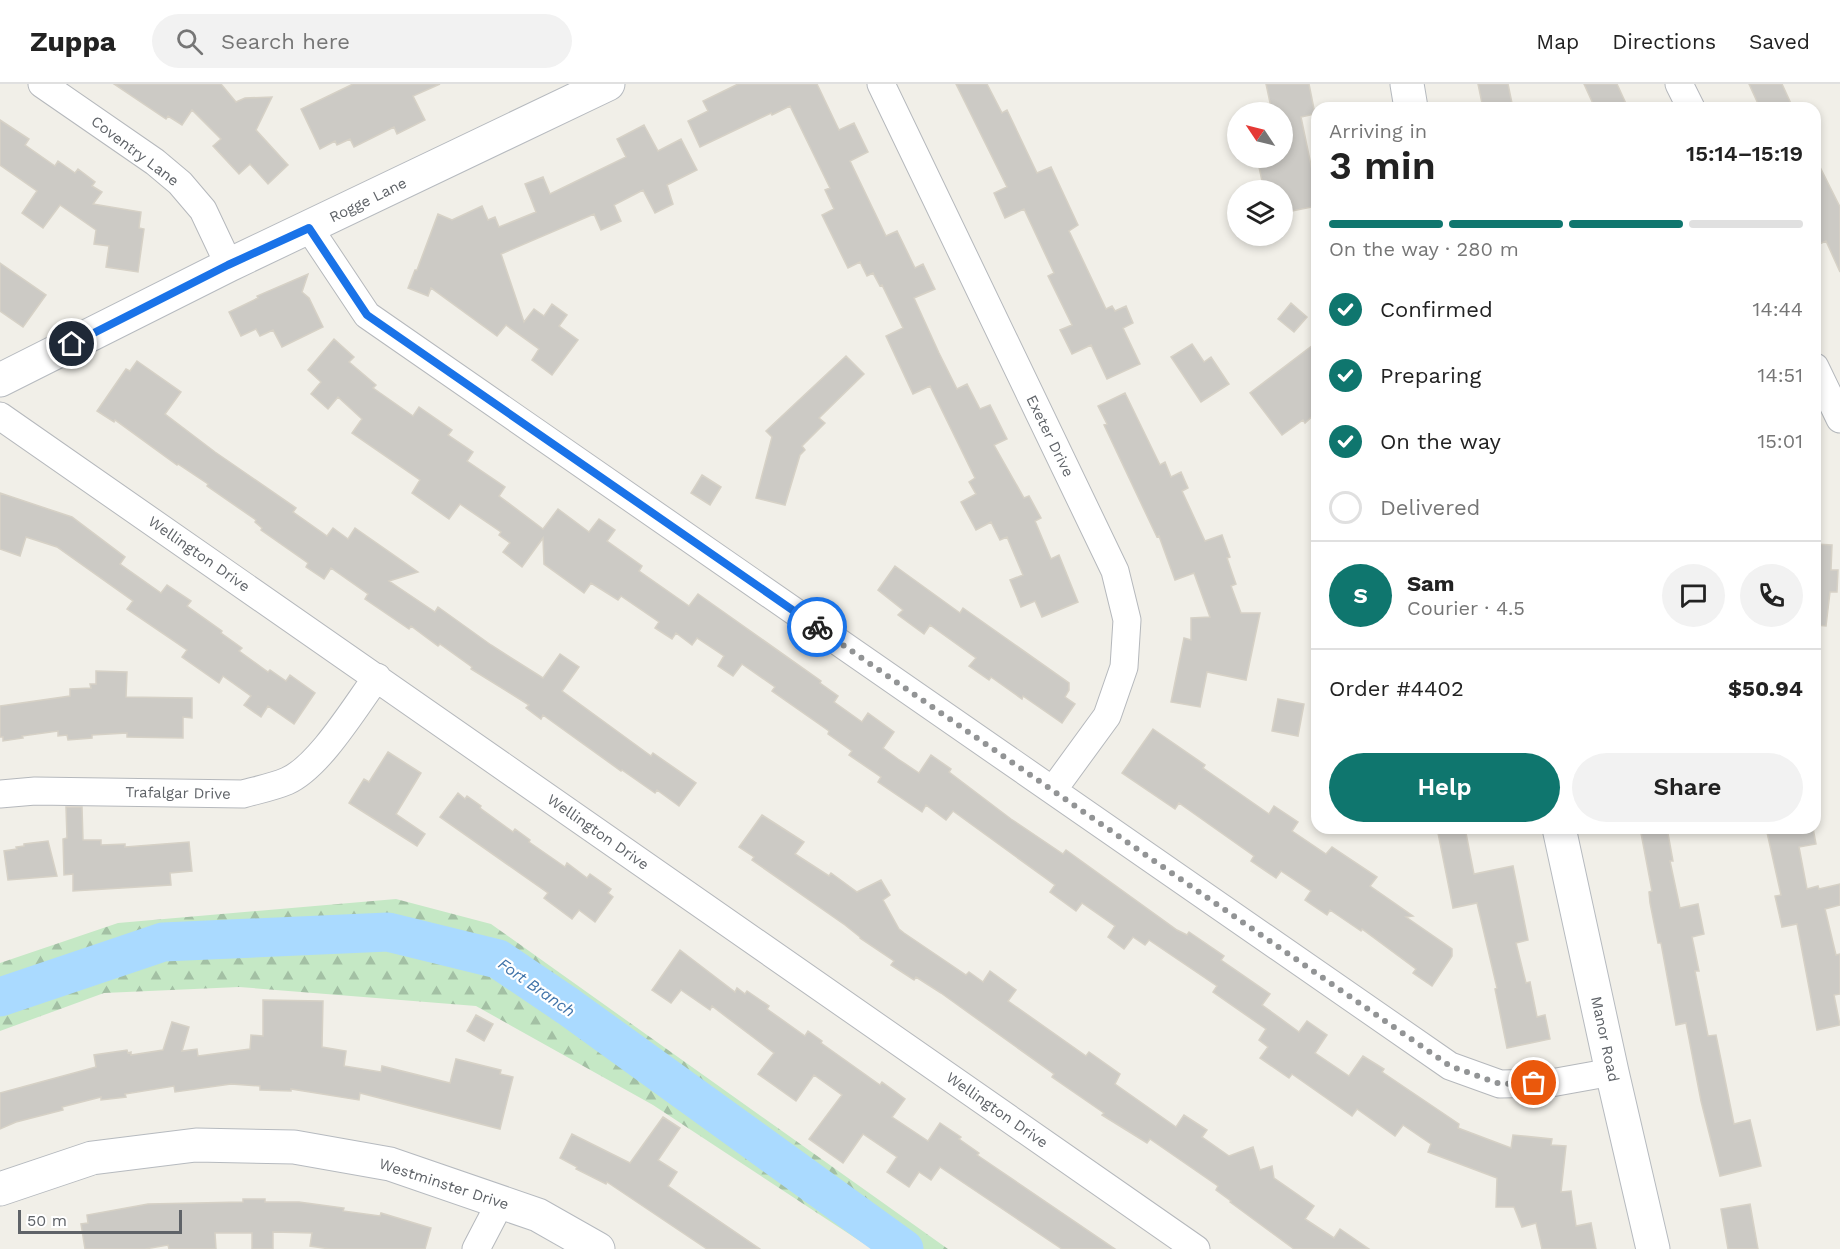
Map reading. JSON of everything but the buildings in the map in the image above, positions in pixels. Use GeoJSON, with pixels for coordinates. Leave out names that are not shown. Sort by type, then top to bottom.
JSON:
{"type":"FeatureCollection","features":[{"type":"Feature","properties":{"kind":"street","name":"Rogge Lane"},"geometry":{"type":"LineString","coordinates":[[0,380],[228,265],[608,84]]}},
{"type":"Feature","properties":{"kind":"street","name":"Exeter Drive"},"geometry":{"type":"LineString","coordinates":[[880,84],[1115,571],[1127,620],[1124,668],[1107,716],[1053,790]]}},
{"type":"Feature","properties":{"kind":"street"},"geometry":{"type":"LineString","coordinates":[[1407,84],[1411,102]]}},
{"type":"Feature","properties":{"kind":"street"},"geometry":{"type":"LineString","coordinates":[[1679,84],[1688,102]]}},
{"type":"Feature","properties":{"kind":"street","name":"Coventry Lane"},"geometry":{"type":"LineString","coordinates":[[47,86],[155,162],[180,183],[203,210],[228,265]]}},
{"type":"Feature","properties":{"kind":"street"},"geometry":{"type":"LineString","coordinates":[[309,228],[367,315],[1450,1066],[1500,1084],[1551,1083],[1612,1072]]}},
{"type":"Feature","properties":{"kind":"street"},"geometry":{"type":"LineString","coordinates":[[1824,384],[1840,419]]}},
{"type":"Feature","properties":{"kind":"street","name":"Wellington Drive"},"geometry":{"type":"LineString","coordinates":[[0,416],[1196,1249]]}},
{"type":"Feature","properties":{"kind":"street","name":"Trafalgar Drive"},"geometry":{"type":"LineString","coordinates":[[0,794],[35,791],[243,794],[270,787],[289,781],[320,755],[376,677]]}},
{"type":"Feature","properties":{"kind":"street","name":"Manor Road"},"geometry":{"type":"LineString","coordinates":[[1561,834],[1612,1072],[1653,1249]]}},
{"type":"Feature","properties":{"kind":"street","name":"Westminster Drive"},"geometry":{"type":"LineString","coordinates":[[0,1190],[92,1158],[196,1145],[294,1147],[390,1164],[538,1215],[598,1249]]}},
{"type":"Feature","properties":{"kind":"street"},"geometry":{"type":"LineString","coordinates":[[476,1249],[500,1203]]}},
{"type":"Feature","properties":{"kind":"green space"},"geometry":{"type":"Polygon","coordinates":[[[396,899],[491,924],[948,1249],[872,1249],[653,1105],[476,1006],[239,987],[104,993],[0,1031],[0,963],[118,923],[396,899]]]}},
{"type":"Feature","properties":{"kind":"waterway","name":"Fort Branch"},"geometry":{"type":"LineString","coordinates":[[0,997],[163,942],[388,932],[498,959],[569,1007],[904,1249]]}},
{"type":"Feature","properties":{"kind":"way so far"},"geometry":{"type":"LineString","coordinates":[[817,627],[1450,1066],[1500,1084],[1534,1083]]}},
{"type":"Feature","properties":{"kind":"route"},"geometry":{"type":"LineString","coordinates":[[72,344],[228,265],[309,228],[367,315],[817,627]]}}]}
